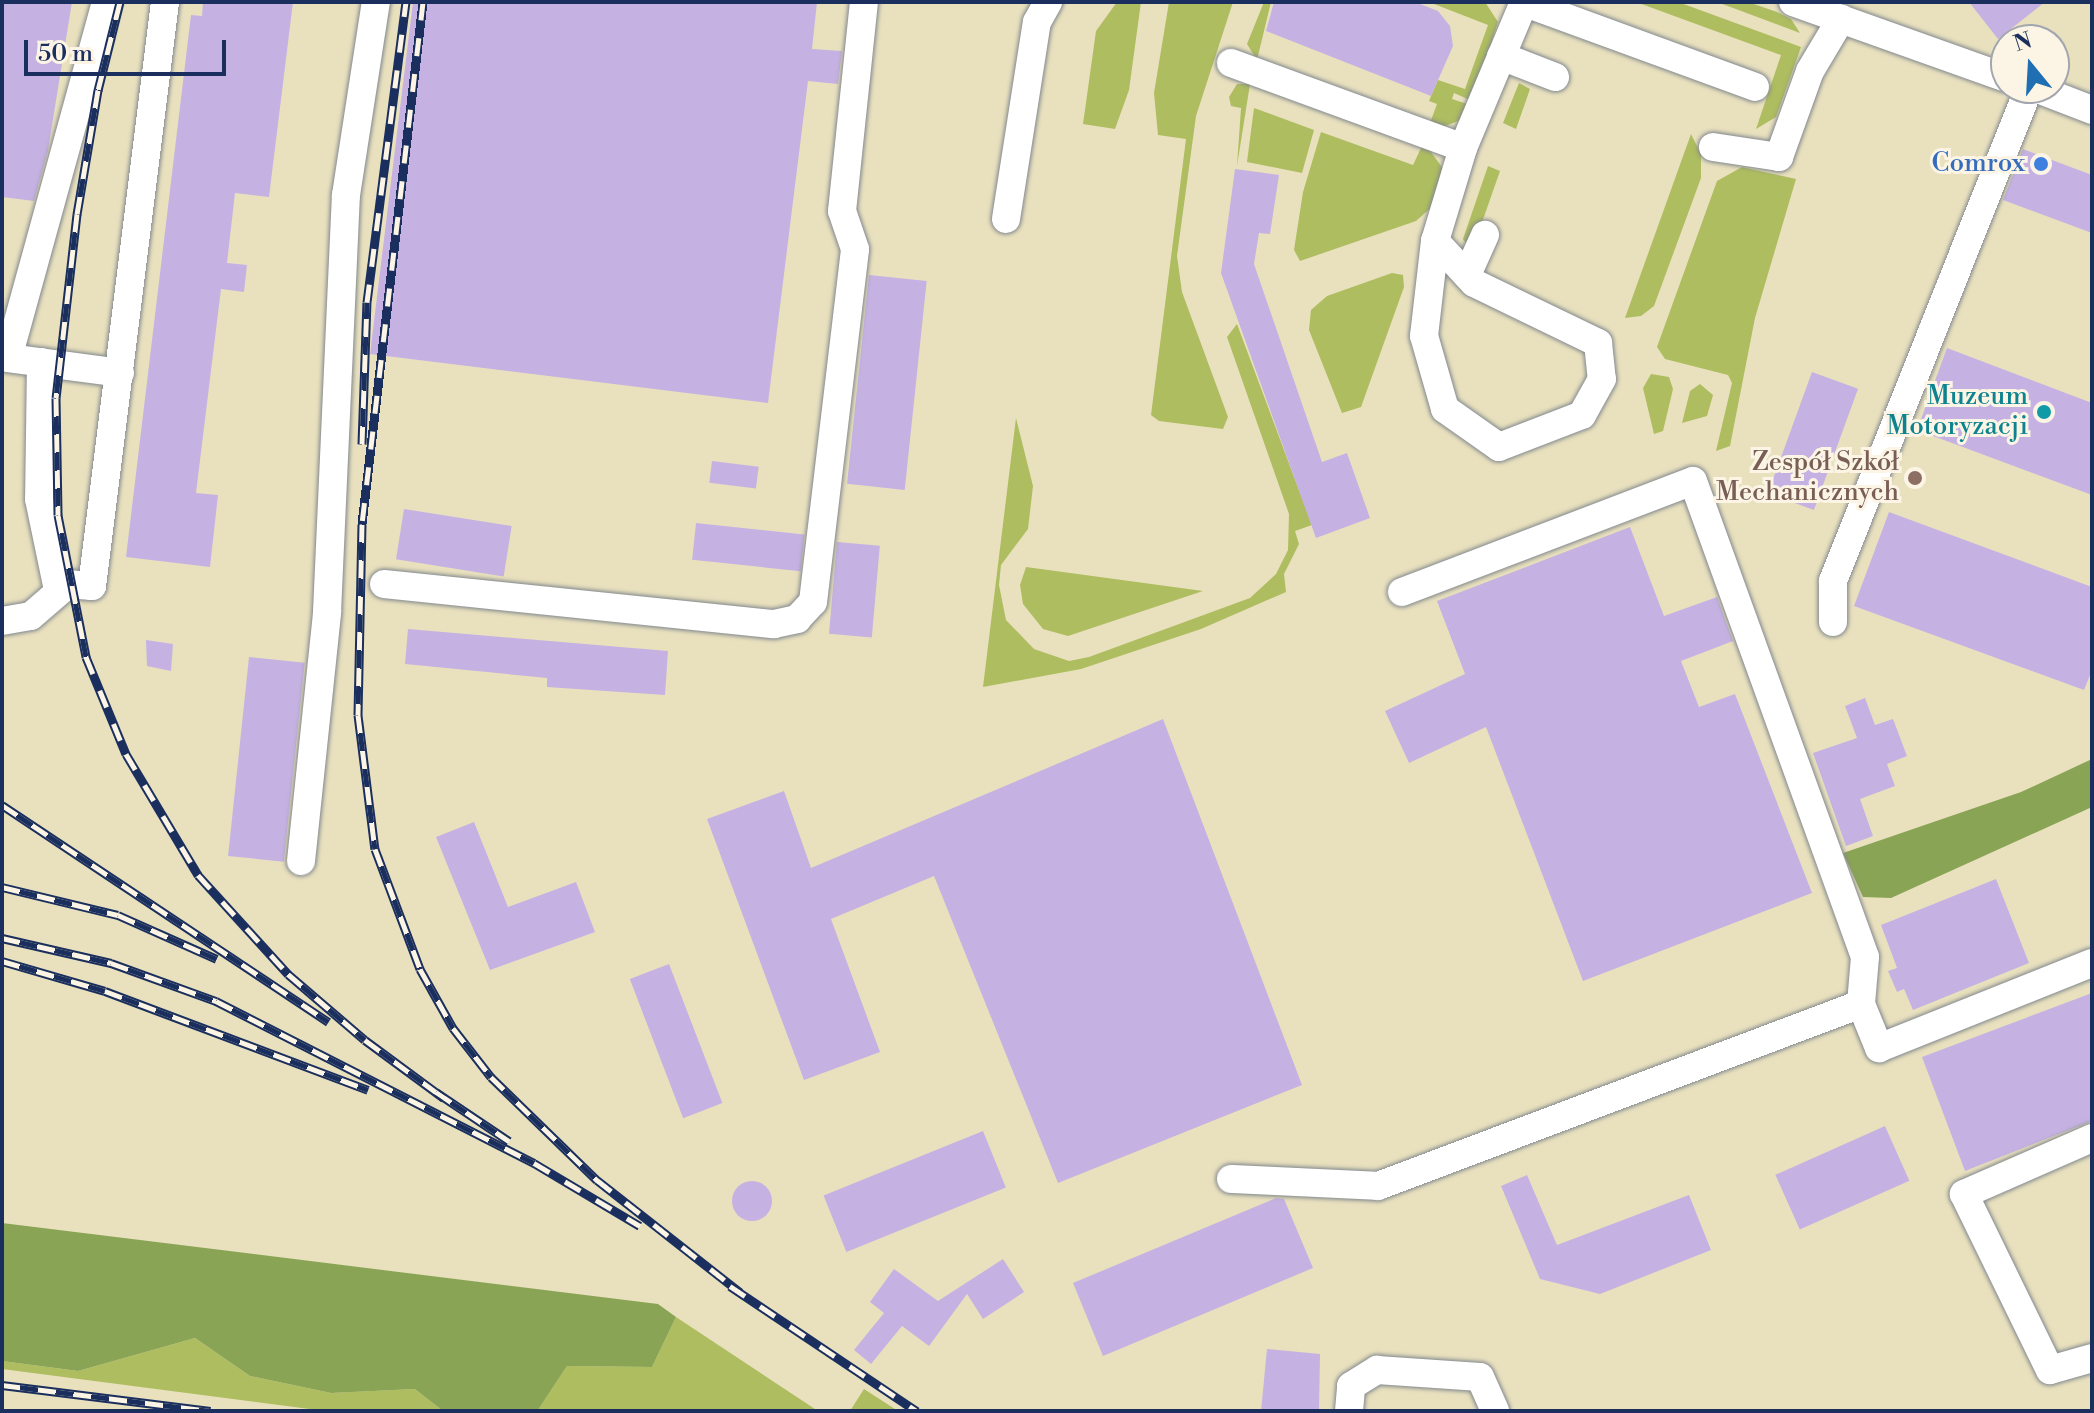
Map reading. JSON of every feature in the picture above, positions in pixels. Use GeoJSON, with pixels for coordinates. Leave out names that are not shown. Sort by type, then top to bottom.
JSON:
{"type":"FeatureCollection","features":[{"type":"Feature","properties":{"kind":"street"},"geometry":{"type":"LineString","coordinates":[[106,2],[8,358],[120,373]]}},
{"type":"Feature","properties":{"kind":"street"},"geometry":{"type":"LineString","coordinates":[[2,621],[31,616],[68,584],[92,586],[165,2]]}},
{"type":"Feature","properties":{"kind":"street"},"geometry":{"type":"LineString","coordinates":[[301,861],[327,612],[346,195],[376,2]]}},
{"type":"Feature","properties":{"kind":"street"},"geometry":{"type":"LineString","coordinates":[[384,584],[774,624],[797,619],[813,602],[855,249],[842,211],[864,2]]}},
{"type":"Feature","properties":{"kind":"street"},"geometry":{"type":"LineString","coordinates":[[1006,219],[1037,22],[1048,2]]}},
{"type":"Feature","properties":{"kind":"street"},"geometry":{"type":"LineString","coordinates":[[1435,241],[1598,343],[1602,379],[1582,415],[1499,447],[1445,409],[1416,349],[1435,241],[1463,148],[1524,2],[1755,87]]}},
{"type":"Feature","properties":{"kind":"street"},"geometry":{"type":"LineString","coordinates":[[1793,2],[1990,72]]}},
{"type":"Feature","properties":{"kind":"street"},"geometry":{"type":"LineString","coordinates":[[1713,147],[1779,157],[1810,71],[1841,19]]}},
{"type":"Feature","properties":{"kind":"street"},"geometry":{"type":"LineString","coordinates":[[1501,56],[1545,81]]}},
{"type":"Feature","properties":{"kind":"street"},"geometry":{"type":"LineString","coordinates":[[1231,63],[1463,148]]}},
{"type":"Feature","properties":{"kind":"street"},"geometry":{"type":"LineString","coordinates":[[2070,98],[2090,104]]}},
{"type":"Feature","properties":{"kind":"street"},"geometry":{"type":"LineString","coordinates":[[1833,622],[1833,581],[2023,104]]}},
{"type":"Feature","properties":{"kind":"street"},"geometry":{"type":"LineString","coordinates":[[41,362],[39,499],[58,590]]}},
{"type":"Feature","properties":{"kind":"street"},"geometry":{"type":"LineString","coordinates":[[1402,592],[1693,481],[1865,957],[1861,1004],[1879,1048],[2092,963]]}},
{"type":"Feature","properties":{"kind":"street"},"geometry":{"type":"LineString","coordinates":[[1231,1179],[1378,1186],[1861,1004]]}},
{"type":"Feature","properties":{"kind":"street"},"geometry":{"type":"LineString","coordinates":[[2092,1138],[1964,1194],[2050,1370],[2092,1358]]}},
{"type":"Feature","properties":{"kind":"street"},"geometry":{"type":"LineString","coordinates":[[1349,1411],[1351,1386],[1377,1370],[1480,1377],[1495,1411]]}},
{"type":"Feature","properties":{"kind":"green space"},"geometry":{"type":"Polygon","coordinates":[[[1117,2],[1141,2],[1129,90],[1115,129],[1083,124],[1096,31],[1117,2]]]}},
{"type":"Feature","properties":{"kind":"green space"},"geometry":{"type":"Polygon","coordinates":[[[1169,2],[1233,2],[1196,116],[1177,256],[1182,292],[1228,417],[1223,429],[1159,421],[1151,415],[1186,139],[1158,135],[1154,93],[1169,2]]]}},
{"type":"Feature","properties":{"kind":"green space"},"geometry":{"type":"Polygon","coordinates":[[[1264,2],[1271,2],[1257,60],[1247,44],[1264,2]]]}},
{"type":"Feature","properties":{"kind":"green space"},"geometry":{"type":"Polygon","coordinates":[[[1429,2],[1485,2],[1498,22],[1472,101],[1454,93],[1452,99],[1470,105],[1461,120],[1445,126],[1430,123],[1437,104],[1429,101],[1431,96],[1438,80],[1465,89],[1488,25],[1429,2]]]}},
{"type":"Feature","properties":{"kind":"green space"},"geometry":{"type":"Polygon","coordinates":[[[1636,2],[1678,2],[1801,47],[1776,117],[1756,129],[1781,55],[1636,2]]]}},
{"type":"Feature","properties":{"kind":"green space"},"geometry":{"type":"Polygon","coordinates":[[[1717,2],[1748,2],[1777,12],[1791,19],[1800,33],[1717,2]]]}},
{"type":"Feature","properties":{"kind":"green space"},"geometry":{"type":"Polygon","coordinates":[[[1519,83],[1530,89],[1516,129],[1503,123],[1519,83]]]}},
{"type":"Feature","properties":{"kind":"green space"},"geometry":{"type":"Polygon","coordinates":[[[1237,84],[1250,84],[1237,166],[1241,108],[1231,106],[1229,97],[1237,84]]]}},
{"type":"Feature","properties":{"kind":"green space"},"geometry":{"type":"Polygon","coordinates":[[[1254,108],[1314,130],[1302,173],[1247,162],[1254,108]]]}},
{"type":"Feature","properties":{"kind":"green space"},"geometry":{"type":"Polygon","coordinates":[[[1321,132],[1413,165],[1422,146],[1428,148],[1444,170],[1434,205],[1416,221],[1300,261],[1294,250],[1303,192],[1321,132]]]}},
{"type":"Feature","properties":{"kind":"green space"},"geometry":{"type":"Polygon","coordinates":[[[1691,134],[1701,154],[1701,178],[1654,306],[1641,316],[1625,318],[1691,134]]]}},
{"type":"Feature","properties":{"kind":"green space"},"geometry":{"type":"Polygon","coordinates":[[[1488,166],[1500,171],[1472,251],[1463,239],[1488,166]]]}},
{"type":"Feature","properties":{"kind":"green space"},"geometry":{"type":"Polygon","coordinates":[[[1742,167],[1796,179],[1755,318],[1730,446],[1716,451],[1732,383],[1728,375],[1665,359],[1657,347],[1717,181],[1742,167]]]}},
{"type":"Feature","properties":{"kind":"green space"},"geometry":{"type":"Polygon","coordinates":[[[1392,273],[1403,275],[1404,287],[1361,407],[1342,413],[1309,330],[1311,310],[1327,296],[1392,273]]]}},
{"type":"Feature","properties":{"kind":"green space"},"geometry":{"type":"Polygon","coordinates":[[[1237,324],[1312,525],[1295,531],[1299,544],[1284,574],[1286,592],[1201,629],[1081,669],[983,687],[1016,418],[1033,486],[1028,529],[1001,565],[999,585],[1006,620],[1034,649],[1069,661],[1089,657],[1250,598],[1276,574],[1288,550],[1289,514],[1227,337],[1237,324]]]}},
{"type":"Feature","properties":{"kind":"green space"},"geometry":{"type":"Polygon","coordinates":[[[1651,374],[1669,377],[1673,389],[1663,431],[1654,434],[1643,388],[1651,374]]]}},
{"type":"Feature","properties":{"kind":"green space"},"geometry":{"type":"Polygon","coordinates":[[[1700,384],[1713,395],[1707,416],[1682,423],[1690,391],[1700,384]]]}},
{"type":"Feature","properties":{"kind":"green space"},"geometry":{"type":"Polygon","coordinates":[[[1026,567],[1203,591],[1068,636],[1043,629],[1023,604],[1020,585],[1026,567]]]}},
{"type":"Feature","properties":{"kind":"green space"},"geometry":{"type":"Polygon","coordinates":[[[2092,759],[2092,807],[1891,898],[1863,897],[1843,853],[2021,792],[2092,759]]]}},
{"type":"Feature","properties":{"kind":"green space"},"geometry":{"type":"Polygon","coordinates":[[[2,1223],[658,1304],[676,1317],[652,1367],[567,1366],[538,1410],[443,1411],[415,1389],[331,1393],[250,1376],[195,1338],[78,1371],[2,1361],[2,1223]]]}},
{"type":"Feature","properties":{"kind":"green space"},"geometry":{"type":"Polygon","coordinates":[[[676,1317],[818,1411],[518,1411],[538,1410],[567,1366],[652,1367],[676,1317]]]}},
{"type":"Feature","properties":{"kind":"green space"},"geometry":{"type":"Polygon","coordinates":[[[195,1338],[250,1376],[331,1393],[415,1389],[443,1411],[325,1411],[2,1369],[2,1361],[78,1371],[195,1338]]]}},
{"type":"Feature","properties":{"kind":"green space"},"geometry":{"type":"Polygon","coordinates":[[[864,1389],[898,1411],[850,1411],[864,1389]]]}},
{"type":"Feature","properties":{"kind":"building"},"geometry":{"type":"Polygon","coordinates":[[[2,2],[72,2],[48,150],[34,201],[2,197],[2,2]]]}},
{"type":"Feature","properties":{"kind":"building"},"geometry":{"type":"Polygon","coordinates":[[[203,2],[293,2],[269,197],[235,193],[227,263],[247,265],[244,292],[221,289],[196,493],[218,495],[210,567],[126,557],[191,15],[202,16],[203,2]]]}},
{"type":"Feature","properties":{"kind":"building"},"geometry":{"type":"Polygon","coordinates":[[[413,2],[817,2],[812,49],[842,51],[838,84],[808,81],[768,403],[370,354],[413,2]]]}},
{"type":"Feature","properties":{"kind":"building"},"geometry":{"type":"Polygon","coordinates":[[[1274,2],[1415,2],[1438,11],[1450,26],[1453,46],[1431,96],[1266,31],[1274,2]]]}},
{"type":"Feature","properties":{"kind":"building"},"geometry":{"type":"Polygon","coordinates":[[[1969,2],[2045,2],[2017,24],[1990,24],[1990,29],[1969,2]]]}},
{"type":"Feature","properties":{"kind":"building"},"geometry":{"type":"Polygon","coordinates":[[[2023,149],[2092,175],[2092,233],[2003,200],[2023,149]]]}},
{"type":"Feature","properties":{"kind":"building"},"geometry":{"type":"Polygon","coordinates":[[[1235,169],[1279,175],[1270,234],[1259,233],[1254,264],[1322,462],[1347,453],[1370,518],[1316,538],[1221,273],[1235,169]]]}},
{"type":"Feature","properties":{"kind":"building"},"geometry":{"type":"Polygon","coordinates":[[[869,275],[927,281],[905,490],[847,484],[869,275]]]}},
{"type":"Feature","properties":{"kind":"building"},"geometry":{"type":"Polygon","coordinates":[[[1947,348],[2092,403],[2092,495],[1917,430],[1947,348]]]}},
{"type":"Feature","properties":{"kind":"building"},"geometry":{"type":"Polygon","coordinates":[[[1812,372],[1858,389],[1814,510],[1768,493],[1812,372]]]}},
{"type":"Feature","properties":{"kind":"building"},"geometry":{"type":"Polygon","coordinates":[[[712,461],[759,467],[756,489],[709,483],[712,461]]]}},
{"type":"Feature","properties":{"kind":"building"},"geometry":{"type":"Polygon","coordinates":[[[404,509],[512,526],[504,576],[396,559],[404,509]]]}},
{"type":"Feature","properties":{"kind":"building"},"geometry":{"type":"Polygon","coordinates":[[[1889,512],[2092,587],[2092,670],[2084,690],[1854,606],[1889,512]]]}},
{"type":"Feature","properties":{"kind":"building"},"geometry":{"type":"Polygon","coordinates":[[[696,523],[804,534],[801,571],[692,560],[696,523]]]}},
{"type":"Feature","properties":{"kind":"building"},"geometry":{"type":"Polygon","coordinates":[[[1630,527],[1664,616],[1717,597],[1733,641],[1681,661],[1699,707],[1735,694],[1812,893],[1583,981],[1486,727],[1409,763],[1385,711],[1465,674],[1437,601],[1630,527]]]}},
{"type":"Feature","properties":{"kind":"building"},"geometry":{"type":"Polygon","coordinates":[[[837,542],[880,546],[872,637],[829,634],[837,542]]]}},
{"type":"Feature","properties":{"kind":"building"},"geometry":{"type":"Polygon","coordinates":[[[408,629],[668,651],[665,695],[547,687],[547,678],[405,664],[408,629]]]}},
{"type":"Feature","properties":{"kind":"building"},"geometry":{"type":"Polygon","coordinates":[[[146,640],[173,644],[171,671],[147,666],[146,640]]]}},
{"type":"Feature","properties":{"kind":"building"},"geometry":{"type":"Polygon","coordinates":[[[249,657],[305,663],[284,862],[228,856],[249,657]]]}},
{"type":"Feature","properties":{"kind":"building"},"geometry":{"type":"Polygon","coordinates":[[[1865,698],[1875,725],[1893,719],[1907,756],[1887,764],[1895,786],[1860,799],[1873,836],[1846,846],[1813,753],[1857,738],[1845,706],[1865,698]]]}},
{"type":"Feature","properties":{"kind":"building"},"geometry":{"type":"Polygon","coordinates":[[[1163,719],[1302,1085],[1058,1183],[934,876],[831,919],[880,1052],[804,1080],[707,819],[784,791],[811,868],[1163,719]]]}},
{"type":"Feature","properties":{"kind":"building"},"geometry":{"type":"Polygon","coordinates":[[[474,822],[508,907],[576,882],[595,932],[490,970],[436,837],[474,822]]]}},
{"type":"Feature","properties":{"kind":"building"},"geometry":{"type":"Polygon","coordinates":[[[1996,879],[2029,963],[1913,1010],[1904,989],[1897,992],[1888,971],[1897,968],[1881,925],[1996,879]]]}},
{"type":"Feature","properties":{"kind":"building"},"geometry":{"type":"Polygon","coordinates":[[[669,964],[722,1103],[683,1118],[630,979],[669,964]]]}},
{"type":"Feature","properties":{"kind":"building"},"geometry":{"type":"Polygon","coordinates":[[[2092,993],[2092,1121],[1965,1171],[1922,1057],[2092,993]]]}},
{"type":"Feature","properties":{"kind":"building"},"geometry":{"type":"Polygon","coordinates":[[[1885,1126],[1909,1181],[1800,1230],[1775,1175],[1885,1126]]]}},
{"type":"Feature","properties":{"kind":"building"},"geometry":{"type":"Polygon","coordinates":[[[983,1131],[1006,1188],[846,1252],[824,1195],[983,1131]]]}},
{"type":"Feature","properties":{"kind":"building"},"geometry":{"type":"Polygon","coordinates":[[[1527,1175],[1557,1245],[1689,1195],[1711,1250],[1600,1294],[1540,1279],[1501,1186],[1527,1175]]]}},
{"type":"Feature","properties":{"kind":"building"},"geometry":{"type":"Polygon","coordinates":[[[752,1181],[766,1187],[772,1201],[766,1215],[752,1221],[738,1215],[732,1201],[738,1187],[752,1181]]]}},
{"type":"Feature","properties":{"kind":"building"},"geometry":{"type":"Polygon","coordinates":[[[1276,1198],[1284,1199],[1313,1268],[1103,1356],[1073,1283],[1276,1198]]]}},
{"type":"Feature","properties":{"kind":"building"},"geometry":{"type":"Polygon","coordinates":[[[1003,1259],[1024,1292],[983,1319],[967,1294],[929,1346],[902,1326],[871,1364],[854,1350],[884,1313],[870,1302],[894,1269],[938,1301],[1003,1259]]]}},
{"type":"Feature","properties":{"kind":"building"},"geometry":{"type":"Polygon","coordinates":[[[1267,1349],[1320,1354],[1319,1411],[1261,1411],[1267,1349]]]}},
{"type":"Feature","properties":{"kind":"railway"},"geometry":{"type":"LineString","coordinates":[[120,2],[98,90],[77,214],[56,398],[58,515],[86,657],[126,754],[198,875],[288,974],[365,1040],[444,1098]]}},
{"type":"Feature","properties":{"kind":"railway"},"geometry":{"type":"LineString","coordinates":[[362,444],[367,302],[406,2]]}},
{"type":"Feature","properties":{"kind":"railway"},"geometry":{"type":"LineString","coordinates":[[423,2],[362,524],[358,715],[375,849],[420,969],[453,1028],[491,1077],[597,1180],[740,1292]]}},
{"type":"Feature","properties":{"kind":"railway"},"geometry":{"type":"LineString","coordinates":[[2,805],[329,1022]]}},
{"type":"Feature","properties":{"kind":"railway"},"geometry":{"type":"LineString","coordinates":[[2,887],[118,915],[217,959]]}},
{"type":"Feature","properties":{"kind":"railway"},"geometry":{"type":"LineString","coordinates":[[2,938],[111,963],[216,1001],[534,1163],[640,1226]]}},
{"type":"Feature","properties":{"kind":"railway"},"geometry":{"type":"LineString","coordinates":[[2,961],[105,991],[368,1090]]}},
{"type":"Feature","properties":{"kind":"railway"},"geometry":{"type":"LineString","coordinates":[[436,1092],[509,1141]]}},
{"type":"Feature","properties":{"kind":"railway"},"geometry":{"type":"LineString","coordinates":[[730,1286],[917,1411]]}},
{"type":"Feature","properties":{"kind":"railway"},"geometry":{"type":"LineString","coordinates":[[2,1385],[210,1411]]}},
{"type":"Feature","properties":{"kind":"place","name":"Comrox"},"geometry":{"type":"Point","coordinates":[2041,164]}},
{"type":"Feature","properties":{"kind":"place","name":"Muzeum Motoryzacji"},"geometry":{"type":"Point","coordinates":[2044,412]}},
{"type":"Feature","properties":{"kind":"place","name":"Zespół Szkół Mechanicznych"},"geometry":{"type":"Point","coordinates":[1915,478]}}]}
